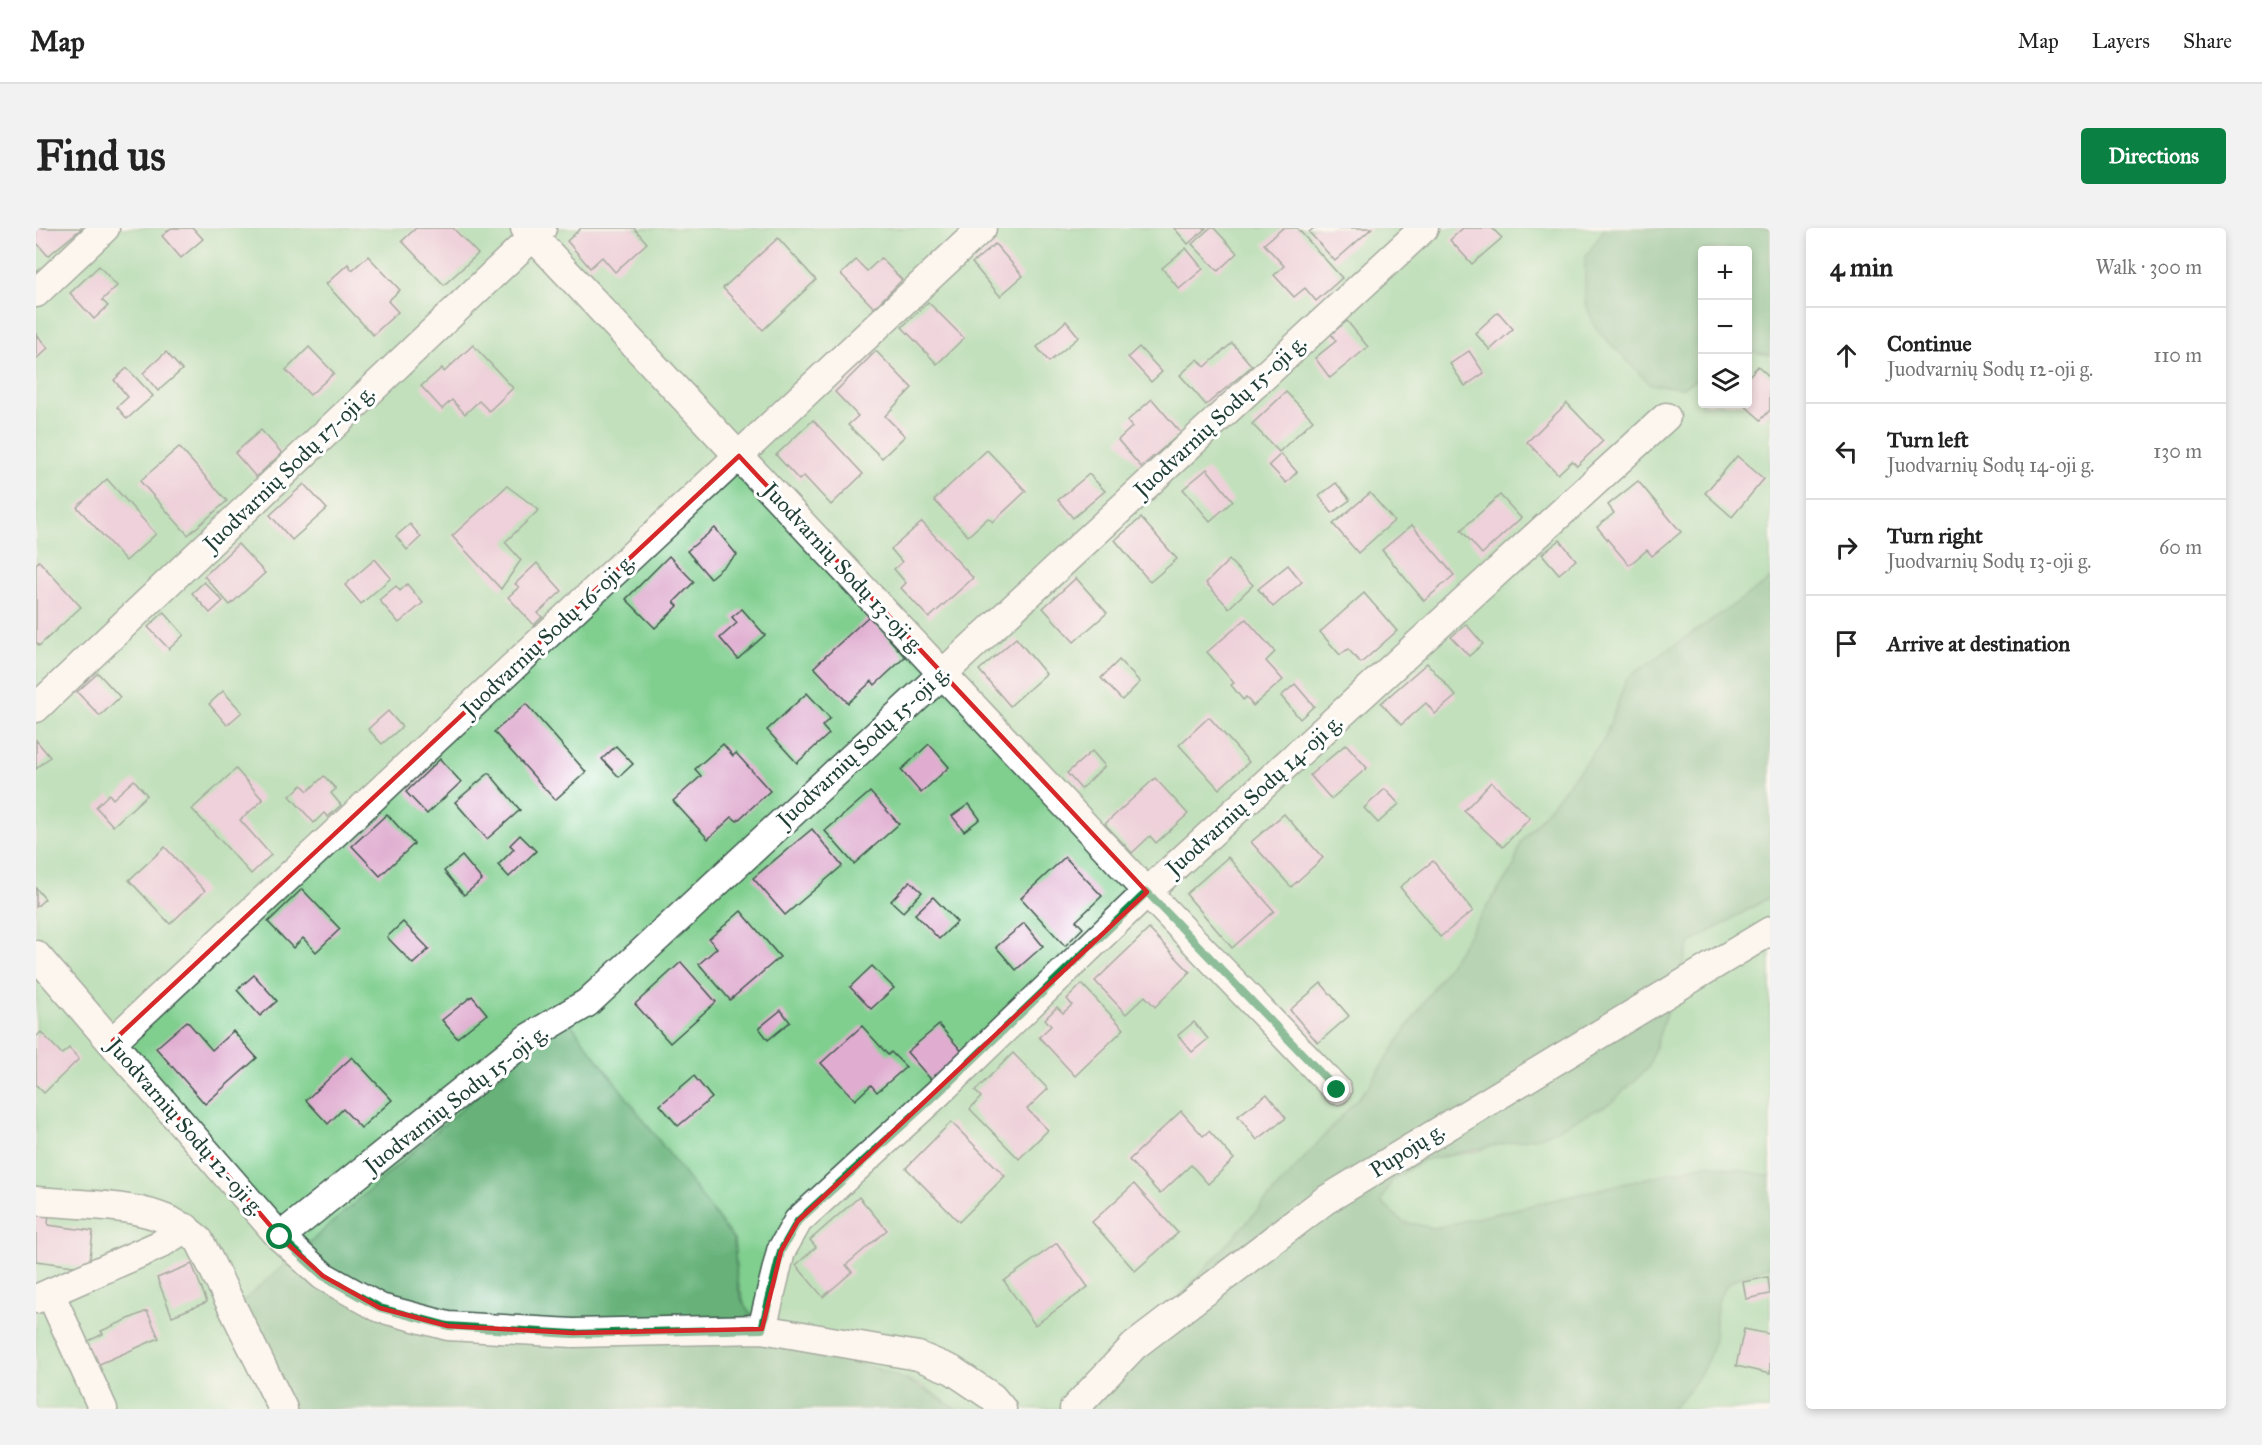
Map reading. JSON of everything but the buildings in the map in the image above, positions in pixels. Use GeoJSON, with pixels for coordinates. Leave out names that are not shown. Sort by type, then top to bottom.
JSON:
{"type":"FeatureCollection","features":[{"type":"Feature","properties":{"kind":"street"},"geometry":{"type":"LineString","coordinates":[[36,293],[105,228]]}},
{"type":"Feature","properties":{"kind":"street","name":"Juodvarnių Sodų 16-oji g."},"geometry":{"type":"LineString","coordinates":[[113,1041],[982,228]]}},
{"type":"Feature","properties":{"kind":"street","name":"Juodvarnių Sodų 15-oji g."},"geometry":{"type":"LineString","coordinates":[[280,1237],[528,1038],[587,1003],[1424,228]]}},
{"type":"Feature","properties":{"kind":"street","name":"Juodvarnių Sodų 13-oji g."},"geometry":{"type":"LineString","coordinates":[[533,231],[942,673],[1337,1090]]}},
{"type":"Feature","properties":{"kind":"street","name":"Juodvarnių Sodų 17-oji g."},"geometry":{"type":"LineString","coordinates":[[36,708],[533,231]]}},
{"type":"Feature","properties":{"kind":"street","name":"Juodvarnių Sodų 14-oji g."},"geometry":{"type":"LineString","coordinates":[[762,1329],[781,1251],[798,1221],[937,1094],[1147,892],[1666,417]]}},
{"type":"Feature","properties":{"kind":"street","name":"Pupojų g."},"geometry":{"type":"LineString","coordinates":[[1074,1409],[1134,1346],[1323,1201],[1770,931]]}},
{"type":"Feature","properties":{"kind":"street","name":"Juodvarnių Sodų 12-oji g."},"geometry":{"type":"LineString","coordinates":[[36,955],[113,1041],[280,1237],[323,1276],[380,1308],[448,1326],[573,1334],[762,1329],[918,1356],[952,1370],[992,1397],[1002,1409]]}},
{"type":"Feature","properties":{"kind":"street"},"geometry":{"type":"LineString","coordinates":[[36,1201],[149,1212],[186,1228],[199,1240],[283,1409]]}},
{"type":"Feature","properties":{"kind":"street"},"geometry":{"type":"LineString","coordinates":[[103,1409],[43,1296],[159,1245],[186,1228]]}},
{"type":"Feature","properties":{"kind":"highlighted area"},"geometry":{"type":"Polygon","coordinates":[[[739,456],[1147,892],[798,1221],[781,1251],[762,1329],[573,1333],[448,1326],[380,1308],[323,1276],[280,1237],[113,1041],[739,456]]]}},
{"type":"Feature","properties":{"kind":"green space"},"geometry":{"type":"Polygon","coordinates":[[[36,228],[1605,228],[1585,258],[1681,388],[1698,378],[1698,408],[1752,408],[1752,350],[1770,355],[1770,580],[1627,678],[1604,740],[1521,842],[1514,866],[1368,1087],[1161,1318],[1085,1409],[956,1409],[921,1385],[866,1366],[801,1351],[776,1342],[745,1307],[737,1279],[734,1240],[295,1409],[36,1409],[36,228]]]}},
{"type":"Feature","properties":{"kind":"green space"},"geometry":{"type":"Polygon","coordinates":[[[1605,228],[1770,228],[1770,355],[1752,352],[1752,246],[1698,246],[1698,378],[1681,388],[1650,384],[1596,329],[1585,302],[1585,258],[1605,228]]]}},
{"type":"Feature","properties":{"kind":"green space"},"geometry":{"type":"Polygon","coordinates":[[[1770,580],[1770,897],[1690,943],[1648,1068],[1611,1103],[1543,1136],[1423,1160],[1392,1180],[1381,1202],[1403,1222],[1434,1228],[1708,1164],[1770,1176],[1770,1266],[1739,1277],[1731,1282],[1720,1295],[1713,1343],[1707,1361],[1691,1388],[1670,1409],[1085,1409],[1161,1318],[1368,1087],[1514,866],[1521,842],[1604,740],[1627,678],[1770,580]]]}},
{"type":"Feature","properties":{"kind":"green space"},"geometry":{"type":"Polygon","coordinates":[[[1770,897],[1770,1176],[1708,1164],[1434,1228],[1403,1222],[1381,1202],[1392,1180],[1423,1160],[1479,1151],[1648,1068],[1690,943],[1770,897]]]}},
{"type":"Feature","properties":{"kind":"green space"},"geometry":{"type":"Polygon","coordinates":[[[566,1017],[734,1240],[739,1292],[746,1308],[758,1323],[770,1335],[784,1343],[902,1378],[956,1409],[295,1409],[242,1302],[566,1017]]]}},
{"type":"Feature","properties":{"kind":"green space"},"geometry":{"type":"Polygon","coordinates":[[[1770,1266],[1770,1409],[1670,1409],[1681,1400],[1713,1344],[1718,1297],[1731,1280],[1770,1266]]]}},
{"type":"Feature","properties":{"kind":"route"},"geometry":{"type":"LineString","coordinates":[[280,1237],[323,1276],[380,1308],[448,1326],[573,1334],[762,1329],[781,1251],[798,1221],[937,1094],[1147,892],[1337,1090]]}}]}
